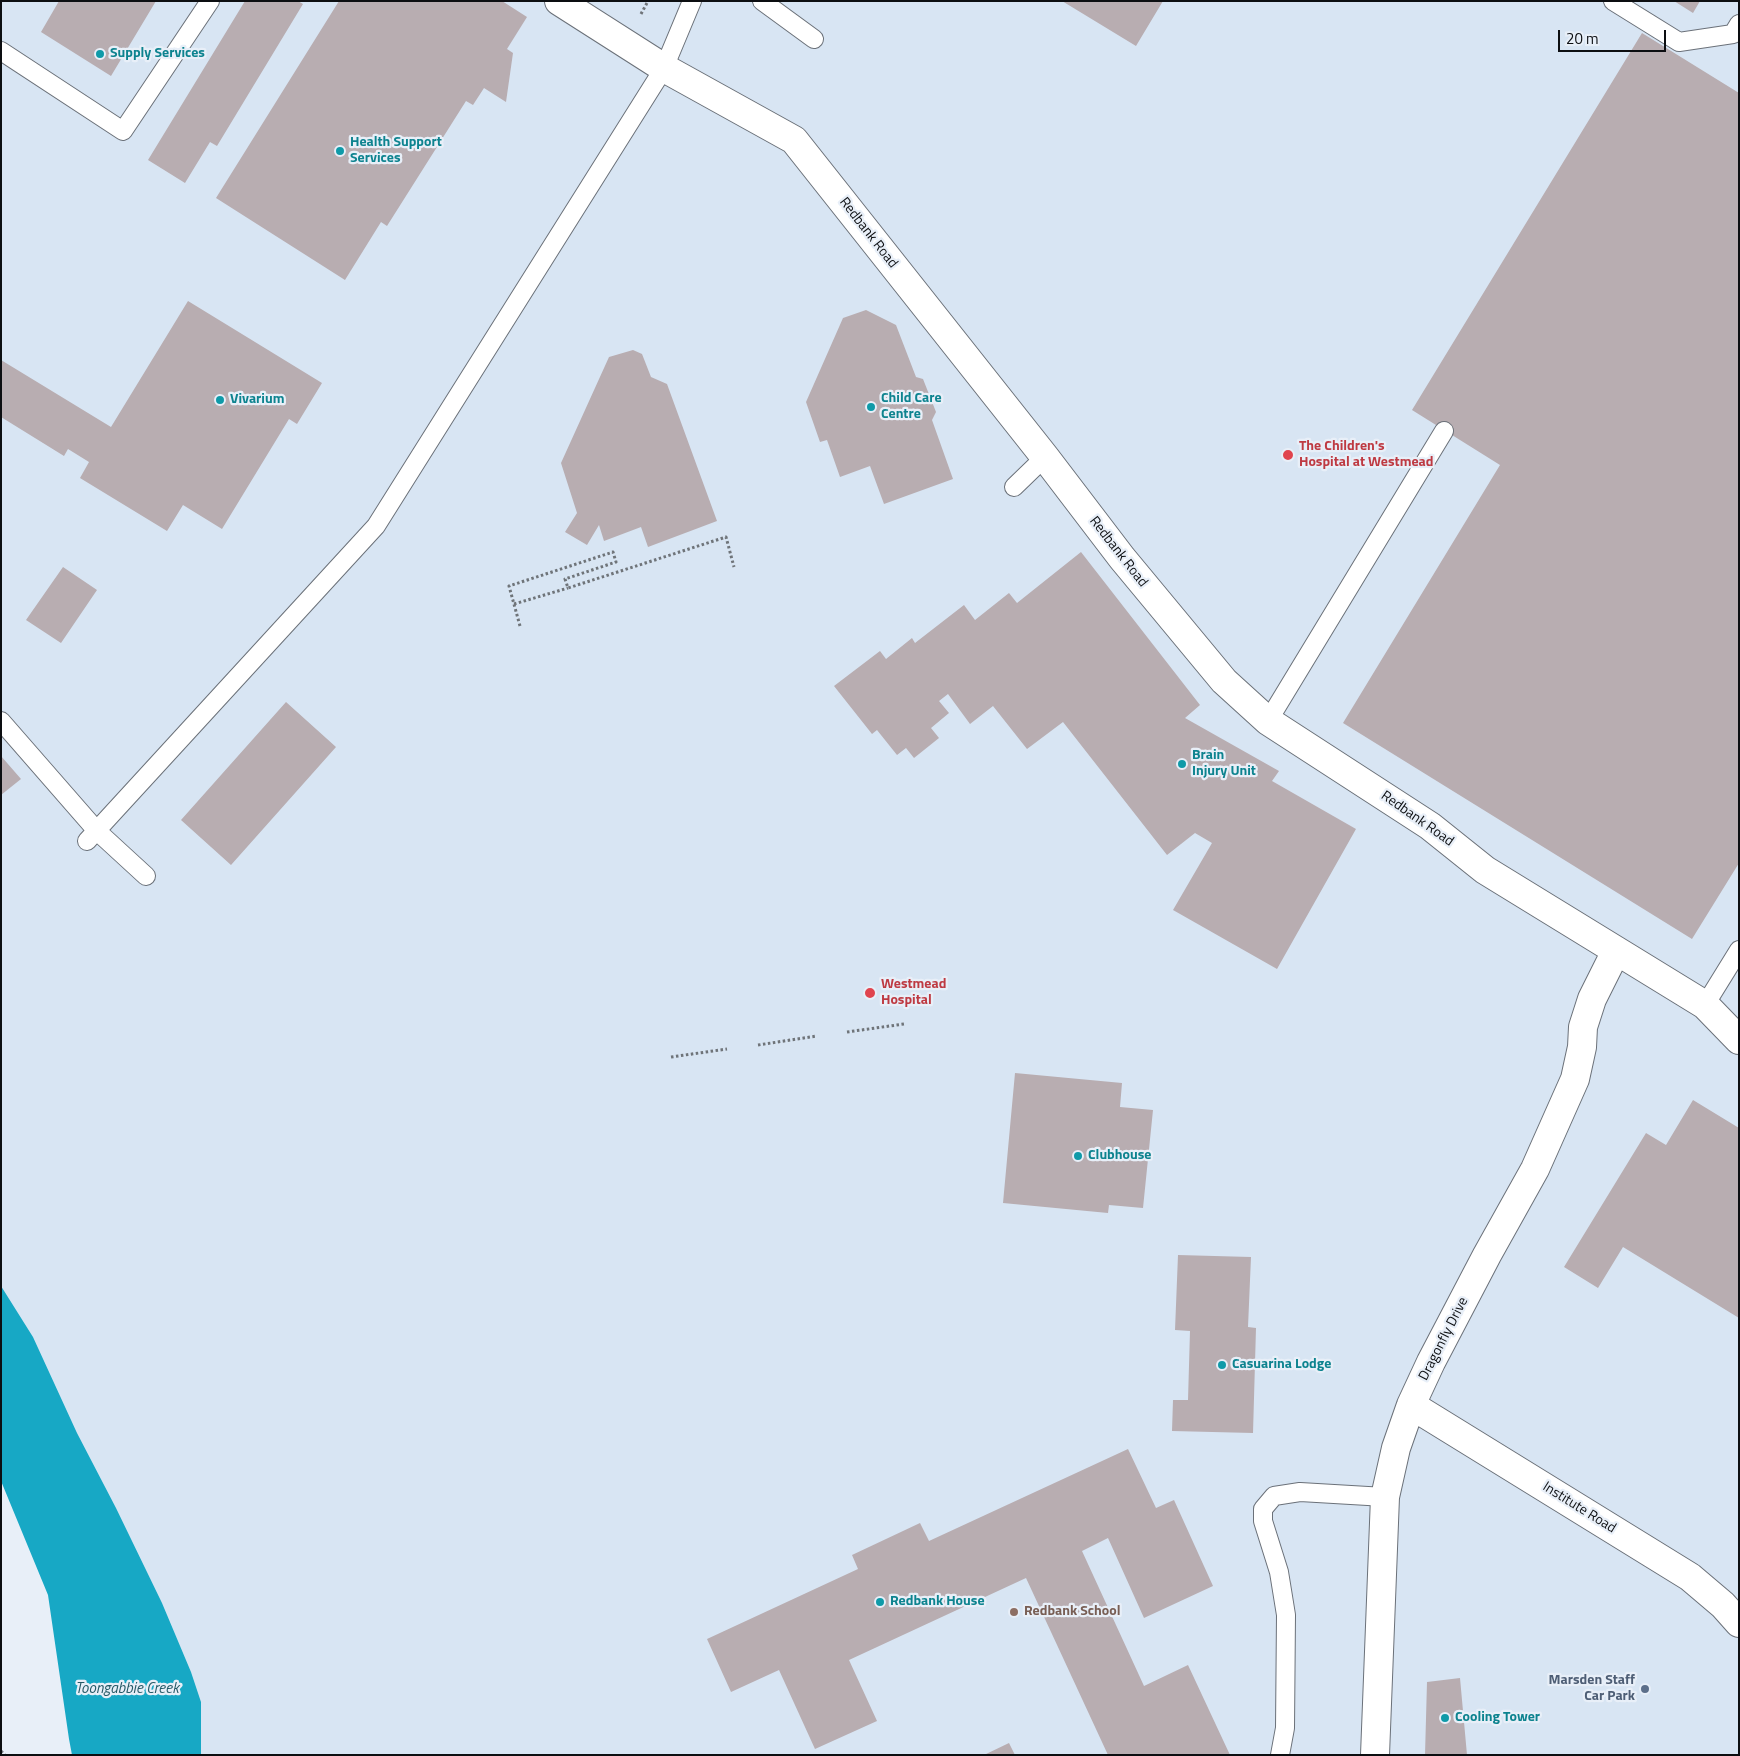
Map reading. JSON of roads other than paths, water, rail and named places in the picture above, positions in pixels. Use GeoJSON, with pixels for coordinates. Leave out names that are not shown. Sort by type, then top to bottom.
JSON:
{"type":"FeatureCollection","features":[{"type":"Feature","properties":{"kind":"street","name":"Redbank Road"},"geometry":{"type":"LineString","coordinates":[[559,1],[664,68],[794,140],[1122,558],[1224,681],[1268,722],[1430,826],[1485,870],[1705,1005],[1739,1040]]}},
{"type":"Feature","properties":{"kind":"street","name":"Dragonfly Drive"},"geometry":{"type":"LineString","coordinates":[[1374,1755],[1385,1498],[1396,1448],[1411,1405],[1431,1362],[1535,1169],[1575,1078],[1582,1047],[1583,1026],[1592,999],[1616,951]]}},
{"type":"Feature","properties":{"kind":"street","name":"Institute Road"},"geometry":{"type":"LineString","coordinates":[[1411,1405],[1690,1577],[1723,1605],[1739,1623]]}},
{"type":"Feature","properties":{"kind":"lane"},"geometry":{"type":"LineString","coordinates":[[1,51],[123,131],[210,1]]}},
{"type":"Feature","properties":{"kind":"lane"},"geometry":{"type":"LineString","coordinates":[[92,836],[376,526],[664,68],[692,1]]}},
{"type":"Feature","properties":{"kind":"lane"},"geometry":{"type":"LineString","coordinates":[[762,1],[814,39]]}},
{"type":"Feature","properties":{"kind":"lane"},"geometry":{"type":"LineString","coordinates":[[1613,1],[1679,42],[1733,34],[1739,24]]}},
{"type":"Feature","properties":{"kind":"lane"},"geometry":{"type":"LineString","coordinates":[[1268,722],[1444,431]]}},
{"type":"Feature","properties":{"kind":"lane"},"geometry":{"type":"LineString","coordinates":[[1014,488],[1044,457]]}},
{"type":"Feature","properties":{"kind":"lane"},"geometry":{"type":"LineString","coordinates":[[1,721],[92,836],[146,876]]}},
{"type":"Feature","properties":{"kind":"lane"},"geometry":{"type":"LineString","coordinates":[[1705,1005],[1739,950]]}},
{"type":"Feature","properties":{"kind":"lane"},"geometry":{"type":"LineString","coordinates":[[1280,1755],[1285,1728],[1286,1615],[1278,1572],[1263,1521],[1263,1508],[1274,1496],[1300,1492],[1385,1498]]}},
{"type":"Feature","properties":{"kind":"water","name":"Toongabbie Creek"},"geometry":{"type":"Polygon","coordinates":[[[1,1286],[33,1337],[77,1433],[162,1603],[191,1672],[201,1702],[201,1755],[72,1755],[48,1595],[1,1481],[1,1286]]]}},
{"type":"Feature","properties":{"kind":"place","name":"Supply Services"},"geometry":{"type":"Point","coordinates":[100,54]}},
{"type":"Feature","properties":{"kind":"place","name":"Health Support Services"},"geometry":{"type":"Point","coordinates":[340,151]}},
{"type":"Feature","properties":{"kind":"place","name":"Vivarium"},"geometry":{"type":"Point","coordinates":[220,400]}},
{"type":"Feature","properties":{"kind":"place","name":"Child Care Centre"},"geometry":{"type":"Point","coordinates":[871,407]}},
{"type":"Feature","properties":{"kind":"place","name":"The Children's Hospital at Westmead"},"geometry":{"type":"Point","coordinates":[1288,455]}},
{"type":"Feature","properties":{"kind":"place","name":"Brain Injury Unit"},"geometry":{"type":"Point","coordinates":[1182,764]}},
{"type":"Feature","properties":{"kind":"place","name":"Westmead Hospital"},"geometry":{"type":"Point","coordinates":[870,993]}},
{"type":"Feature","properties":{"kind":"place","name":"Clubhouse"},"geometry":{"type":"Point","coordinates":[1078,1156]}},
{"type":"Feature","properties":{"kind":"place","name":"Casuarina Lodge"},"geometry":{"type":"Point","coordinates":[1222,1365]}},
{"type":"Feature","properties":{"kind":"place","name":"Redbank House"},"geometry":{"type":"Point","coordinates":[880,1602]}},
{"type":"Feature","properties":{"kind":"place","name":"Redbank School"},"geometry":{"type":"Point","coordinates":[1014,1612]}},
{"type":"Feature","properties":{"kind":"place","name":"Marsden Staff Car Park"},"geometry":{"type":"Point","coordinates":[1645,1689]}},
{"type":"Feature","properties":{"kind":"place","name":"Cooling Tower"},"geometry":{"type":"Point","coordinates":[1445,1718]}}]}
